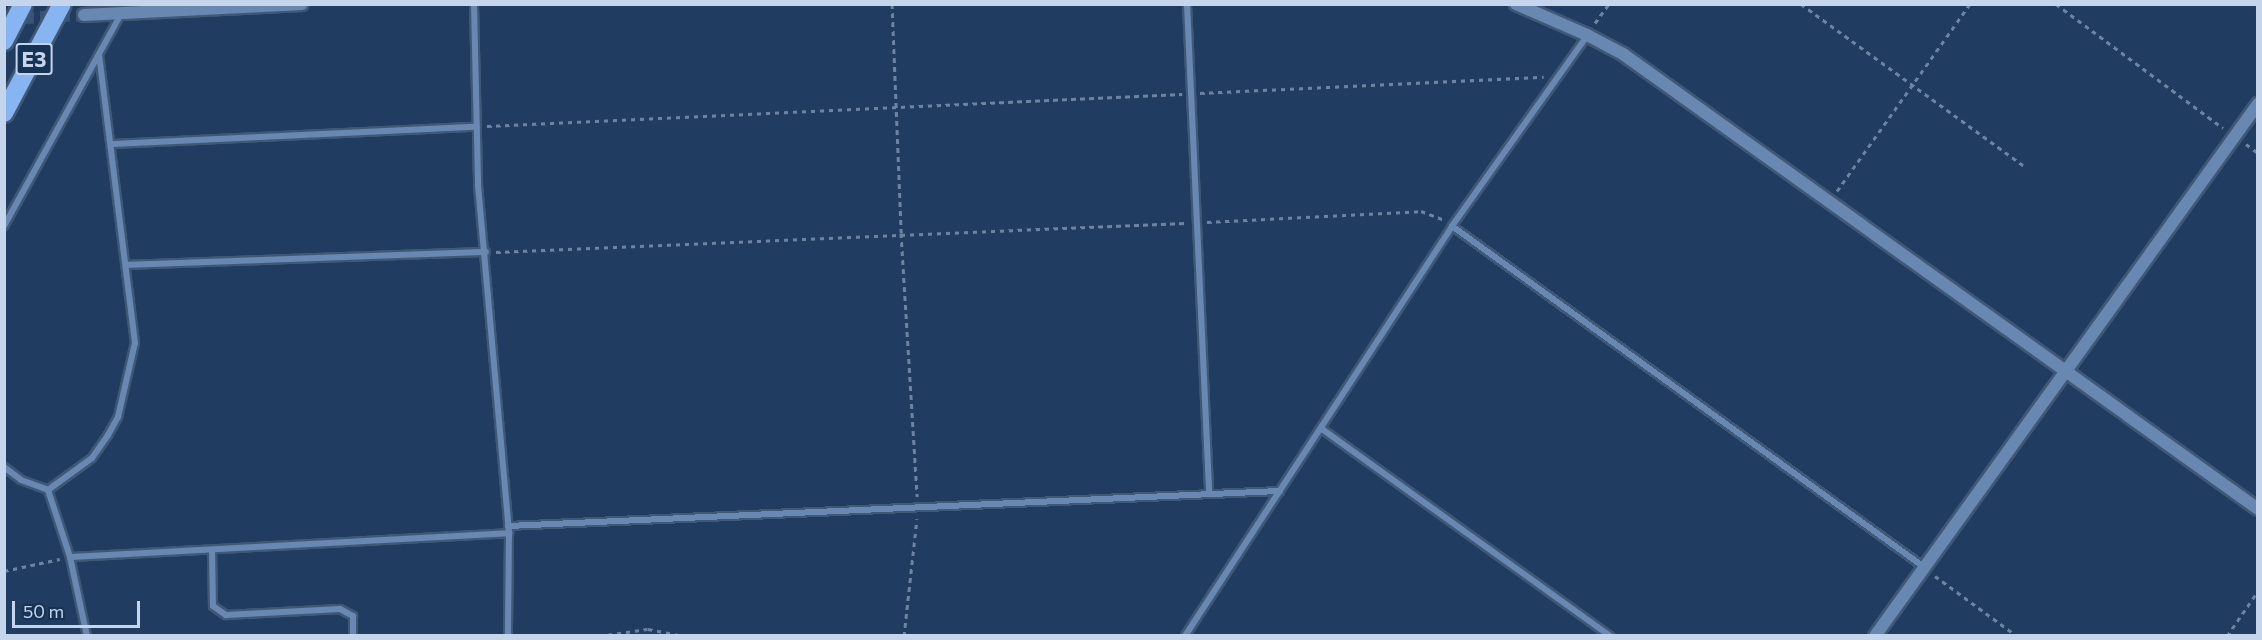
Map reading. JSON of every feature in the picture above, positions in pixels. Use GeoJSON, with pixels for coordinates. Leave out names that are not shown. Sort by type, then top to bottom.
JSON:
{"type":"FeatureCollection","features":[{"type":"Feature","properties":{"kind":"highway","name":"E3"},"geometry":{"type":"LineString","coordinates":[[4,41],[23,4]]}},
{"type":"Feature","properties":{"kind":"highway","name":"E3"},"geometry":{"type":"LineString","coordinates":[[4,112],[62,4]]}},
{"type":"Feature","properties":{"kind":"street"},"geometry":{"type":"LineString","coordinates":[[84,15],[124,8],[302,4]]}},
{"type":"Feature","properties":{"kind":"street"},"geometry":{"type":"LineString","coordinates":[[474,4],[478,185],[486,252],[508,529],[508,636]]}},
{"type":"Feature","properties":{"kind":"street"},"geometry":{"type":"LineString","coordinates":[[1187,4],[1209,494]]}},
{"type":"Feature","properties":{"kind":"street"},"geometry":{"type":"LineString","coordinates":[[1516,4],[1587,35],[1654,75],[2258,509]]}},
{"type":"Feature","properties":{"kind":"street"},"geometry":{"type":"LineString","coordinates":[[4,226],[124,8]]}},
{"type":"Feature","properties":{"kind":"street"},"geometry":{"type":"LineString","coordinates":[[1185,636],[1322,429],[1452,226],[1587,35]]}},
{"type":"Feature","properties":{"kind":"street"},"geometry":{"type":"LineString","coordinates":[[48,490],[92,458],[118,417],[135,343],[99,55]]}},
{"type":"Feature","properties":{"kind":"street"},"geometry":{"type":"LineString","coordinates":[[1875,636],[2258,104]]}},
{"type":"Feature","properties":{"kind":"street"},"geometry":{"type":"LineString","coordinates":[[111,144],[477,127]]}},
{"type":"Feature","properties":{"kind":"street"},"geometry":{"type":"LineString","coordinates":[[1452,226],[1924,567]]}},
{"type":"Feature","properties":{"kind":"street"},"geometry":{"type":"LineString","coordinates":[[127,265],[486,252]]}},
{"type":"Feature","properties":{"kind":"street"},"geometry":{"type":"LineString","coordinates":[[1322,429],[1610,636]]}},
{"type":"Feature","properties":{"kind":"street"},"geometry":{"type":"LineString","coordinates":[[4,467],[21,480],[48,490]]}},
{"type":"Feature","properties":{"kind":"street"},"geometry":{"type":"LineString","coordinates":[[48,490],[70,557],[87,636]]}},
{"type":"Feature","properties":{"kind":"street"},"geometry":{"type":"LineString","coordinates":[[70,557],[212,550],[508,529],[1280,491]]}},
{"type":"Feature","properties":{"kind":"street"},"geometry":{"type":"LineString","coordinates":[[212,550],[213,606],[226,615],[340,609],[353,616],[353,636]]}},
{"type":"Feature","properties":{"kind":"path"},"geometry":{"type":"LineString","coordinates":[[892,4],[901,233],[918,508],[904,636]]}},
{"type":"Feature","properties":{"kind":"path"},"geometry":{"type":"LineString","coordinates":[[1587,35],[1609,4]]}},
{"type":"Feature","properties":{"kind":"path"},"geometry":{"type":"LineString","coordinates":[[1801,4],[2025,167]]}},
{"type":"Feature","properties":{"kind":"path"},"geometry":{"type":"LineString","coordinates":[[1830,201],[1970,4]]}},
{"type":"Feature","properties":{"kind":"path"},"geometry":{"type":"LineString","coordinates":[[2056,4],[2234,136]]}},
{"type":"Feature","properties":{"kind":"path"},"geometry":{"type":"LineString","coordinates":[[477,127],[1558,76]]}},
{"type":"Feature","properties":{"kind":"path"},"geometry":{"type":"LineString","coordinates":[[486,252],[1421,211],[1442,218],[1452,226]]}},
{"type":"Feature","properties":{"kind":"path"},"geometry":{"type":"LineString","coordinates":[[4,571],[70,557]]}},
{"type":"Feature","properties":{"kind":"path"},"geometry":{"type":"LineString","coordinates":[[1924,567],[2017,636]]}},
{"type":"Feature","properties":{"kind":"path"},"geometry":{"type":"LineString","coordinates":[[2227,636],[2258,591]]}},
{"type":"Feature","properties":{"kind":"path"},"geometry":{"type":"LineString","coordinates":[[598,636],[648,629],[685,636]]}},
{"type":"Feature","properties":{"kind":"tunnel"},"geometry":{"type":"LineString","coordinates":[[4,19],[84,15]]}}]}
